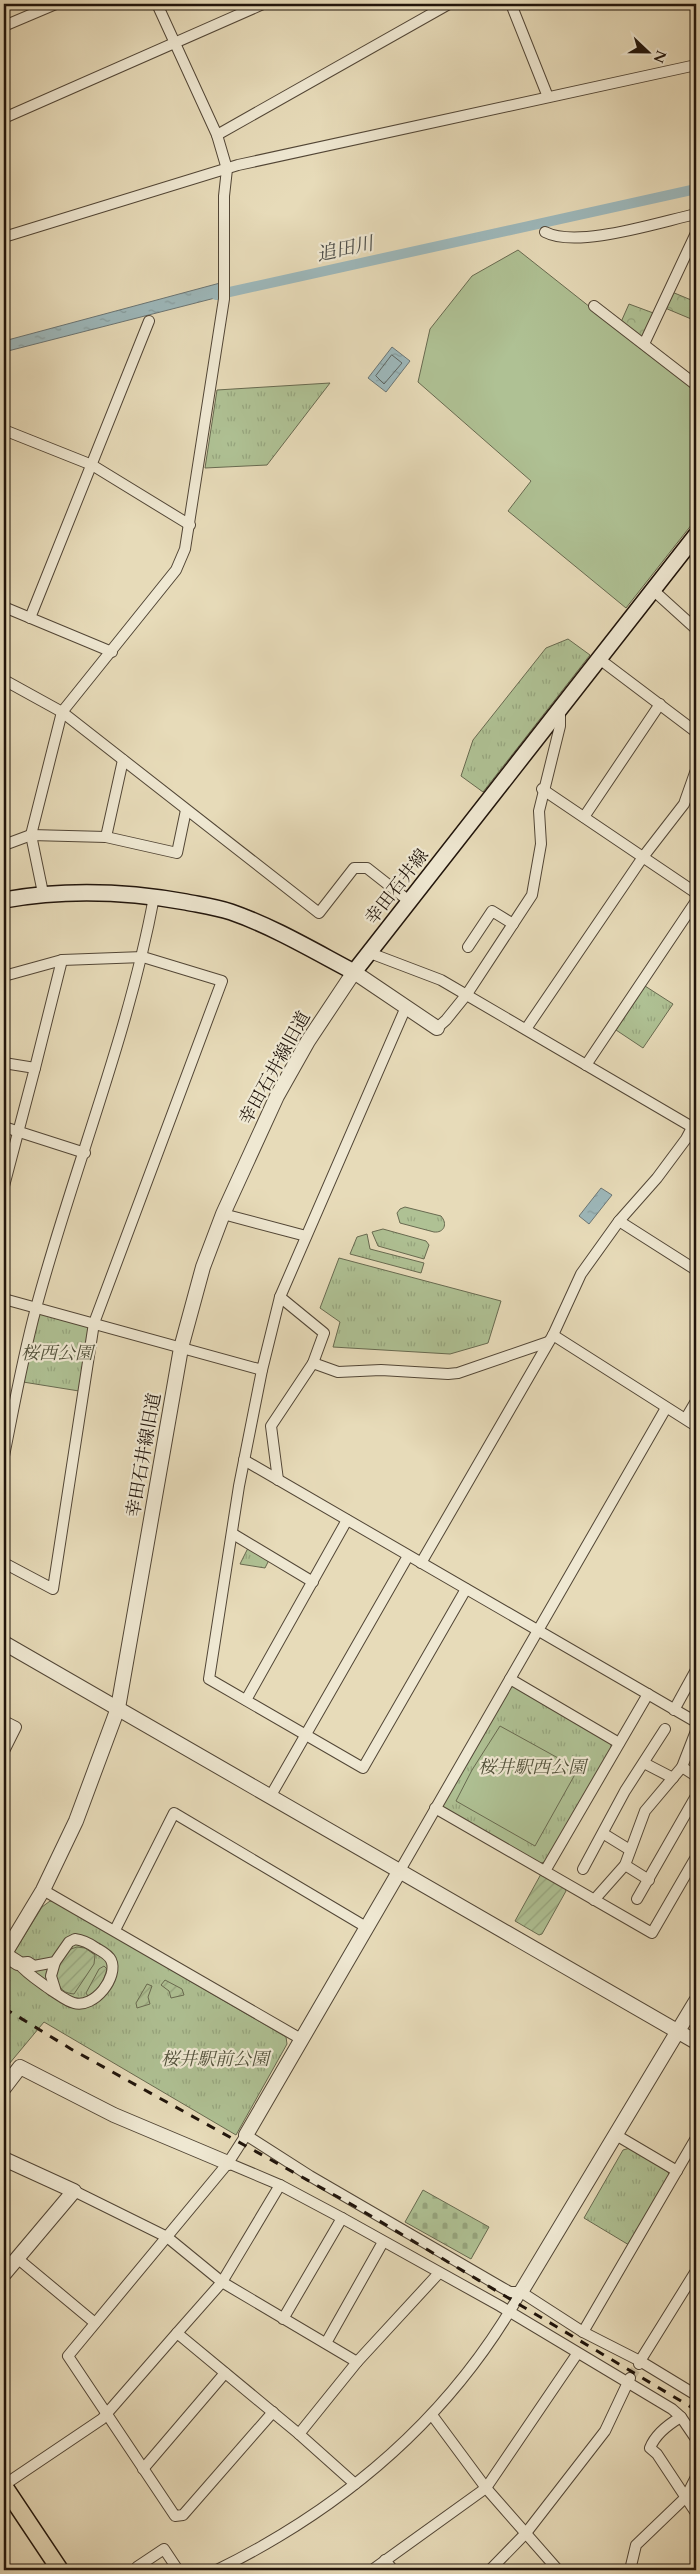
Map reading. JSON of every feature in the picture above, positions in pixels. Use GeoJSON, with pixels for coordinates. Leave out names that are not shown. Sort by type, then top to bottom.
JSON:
{"type":"FeatureCollection","features":[{"type":"Feature","properties":{"kind":"main road","name":"幸田石井線"},"geometry":{"type":"LineString","coordinates":[[354,972],[696,535]]}},
{"type":"Feature","properties":{"kind":"main road"},"geometry":{"type":"LineString","coordinates":[[4,900],[44,893],[114,892],[154,896],[229,912],[298,942],[354,972]]}},
{"type":"Feature","properties":{"kind":"main road"},"geometry":{"type":"LineString","coordinates":[[4,2485],[60,2570]]}},
{"type":"Feature","properties":{"kind":"street"},"geometry":{"type":"LineString","coordinates":[[4,26],[56,4]]}},
{"type":"Feature","properties":{"kind":"street"},"geometry":{"type":"LineString","coordinates":[[44,893],[32,835],[62,712],[176,570],[185,549],[224,288],[224,196],[227,169],[217,135],[157,4]]}},
{"type":"Feature","properties":{"kind":"street"},"geometry":{"type":"LineString","coordinates":[[4,118],[264,4]]}},
{"type":"Feature","properties":{"kind":"street"},"geometry":{"type":"LineString","coordinates":[[217,135],[449,4]]}},
{"type":"Feature","properties":{"kind":"street"},"geometry":{"type":"LineString","coordinates":[[511,4],[548,97]]}},
{"type":"Feature","properties":{"kind":"street"},"geometry":{"type":"LineString","coordinates":[[4,236],[227,169],[696,65]]}},
{"type":"Feature","properties":{"kind":"street"},"geometry":{"type":"LineString","coordinates":[[544,232],[555,237],[586,238],[696,214]]}},
{"type":"Feature","properties":{"kind":"street"},"geometry":{"type":"LineString","coordinates":[[644,344],[696,232]]}},
{"type":"Feature","properties":{"kind":"street"},"geometry":{"type":"LineString","coordinates":[[594,306],[696,385]]}},
{"type":"Feature","properties":{"kind":"street"},"geometry":{"type":"LineString","coordinates":[[30,618],[150,321]]}},
{"type":"Feature","properties":{"kind":"street"},"geometry":{"type":"LineString","coordinates":[[4,430],[92,465],[190,525]]}},
{"type":"Feature","properties":{"kind":"street"},"geometry":{"type":"LineString","coordinates":[[653,590],[696,629]]}},
{"type":"Feature","properties":{"kind":"street"},"geometry":{"type":"LineString","coordinates":[[4,607],[112,652]]}},
{"type":"Feature","properties":{"kind":"street"},"geometry":{"type":"LineString","coordinates":[[602,661],[696,732]]}},
{"type":"Feature","properties":{"kind":"street"},"geometry":{"type":"LineString","coordinates":[[4,680],[62,712],[319,913],[354,868],[367,868],[409,901]]}},
{"type":"Feature","properties":{"kind":"street"},"geometry":{"type":"LineString","coordinates":[[584,817],[660,704]]}},
{"type":"Feature","properties":{"kind":"street"},"geometry":{"type":"LineString","coordinates":[[354,972],[437,1028],[446,1020],[466,994],[532,895],[541,844],[539,811],[542,789],[560,726],[560,708]]}},
{"type":"Feature","properties":{"kind":"street"},"geometry":{"type":"LineString","coordinates":[[106,837],[123,760]]}},
{"type":"Feature","properties":{"kind":"street"},"geometry":{"type":"LineString","coordinates":[[526,1030],[643,857],[684,804],[696,770]]}},
{"type":"Feature","properties":{"kind":"street"},"geometry":{"type":"LineString","coordinates":[[542,789],[696,893]]}},
{"type":"Feature","properties":{"kind":"street"},"geometry":{"type":"LineString","coordinates":[[4,845],[32,835],[106,837],[177,853],[186,810]]}},
{"type":"Feature","properties":{"kind":"street"},"geometry":{"type":"LineString","coordinates":[[4,1456],[36,1308],[143,957],[154,896]]}},
{"type":"Feature","properties":{"kind":"street"},"geometry":{"type":"LineString","coordinates":[[586,1066],[696,901]]}},
{"type":"Feature","properties":{"kind":"street"},"geometry":{"type":"LineString","coordinates":[[468,947],[492,912],[513,924]]}},
{"type":"Feature","properties":{"kind":"street"},"geometry":{"type":"LineString","coordinates":[[370,953],[441,980],[586,1066],[694,1124],[657,1178],[619,1221],[581,1274],[551,1338],[421,1562]]}},
{"type":"Feature","properties":{"kind":"street"},"geometry":{"type":"LineString","coordinates":[[4,976],[62,960],[143,957],[222,981],[94,1323],[53,1589],[4,1562]]}},
{"type":"Feature","properties":{"kind":"street"},"geometry":{"type":"LineString","coordinates":[[4,1186],[62,960]]}},
{"type":"Feature","properties":{"kind":"street","name":"幸田石井線旧道"},"geometry":{"type":"LineString","coordinates":[[4,1955],[43,1890],[76,1821],[118,1708],[181,1348],[203,1267],[223,1214],[276,1096],[308,1041],[354,972]]}},
{"type":"Feature","properties":{"kind":"street"},"geometry":{"type":"LineString","coordinates":[[406,1007],[280,1298],[262,1370],[244,1460],[209,1679],[363,1768],[466,1589]]}},
{"type":"Feature","properties":{"kind":"street"},"geometry":{"type":"LineString","coordinates":[[4,1064],[35,1068]]}},
{"type":"Feature","properties":{"kind":"street"},"geometry":{"type":"LineString","coordinates":[[4,1127],[84,1153]]}},
{"type":"Feature","properties":{"kind":"street"},"geometry":{"type":"LineString","coordinates":[[223,1214],[306,1236]]}},
{"type":"Feature","properties":{"kind":"street"},"geometry":{"type":"LineString","coordinates":[[619,1221],[696,1270]]}},
{"type":"Feature","properties":{"kind":"street"},"geometry":{"type":"LineString","coordinates":[[278,1480],[271,1426],[313,1363],[324,1333],[280,1298]]}},
{"type":"Feature","properties":{"kind":"street"},"geometry":{"type":"LineString","coordinates":[[4,1299],[262,1370]]}},
{"type":"Feature","properties":{"kind":"street"},"geometry":{"type":"LineString","coordinates":[[313,1363],[338,1372],[381,1370],[458,1373],[551,1338]]}},
{"type":"Feature","properties":{"kind":"street"},"geometry":{"type":"LineString","coordinates":[[551,1338],[666,1408],[686,1418],[696,1426]]}},
{"type":"Feature","properties":{"kind":"street"},"geometry":{"type":"LineString","coordinates":[[686,1418],[696,1401]]}},
{"type":"Feature","properties":{"kind":"street"},"geometry":{"type":"LineString","coordinates":[[273,2412],[181,2516],[175,2516],[68,2356],[228,2163],[246,2136],[666,1408]]}},
{"type":"Feature","properties":{"kind":"street"},"geometry":{"type":"LineString","coordinates":[[244,1460],[696,1722]]}},
{"type":"Feature","properties":{"kind":"street"},"geometry":{"type":"LineString","coordinates":[[246,1700],[347,1520]]}},
{"type":"Feature","properties":{"kind":"street"},"geometry":{"type":"LineString","coordinates":[[233,1534],[313,1582]]}},
{"type":"Feature","properties":{"kind":"street"},"geometry":{"type":"LineString","coordinates":[[270,1796],[408,1556]]}},
{"type":"Feature","properties":{"kind":"street"},"geometry":{"type":"LineString","coordinates":[[4,1643],[696,2042]]}},
{"type":"Feature","properties":{"kind":"street"},"geometry":{"type":"LineString","coordinates":[[674,1710],[696,1670]]}},
{"type":"Feature","properties":{"kind":"street"},"geometry":{"type":"LineString","coordinates":[[510,1679],[619,1743]]}},
{"type":"Feature","properties":{"kind":"street"},"geometry":{"type":"LineString","coordinates":[[544,1871],[648,1694]]}},
{"type":"Feature","properties":{"kind":"street"},"geometry":{"type":"LineString","coordinates":[[4,1720],[16,1727],[4,1751]]}},
{"type":"Feature","properties":{"kind":"street"},"geometry":{"type":"LineString","coordinates":[[583,1869],[604,1834],[625,1791],[665,1729]]}},
{"type":"Feature","properties":{"kind":"street"},"geometry":{"type":"LineString","coordinates":[[594,1900],[625,1865],[645,1811],[682,1767],[696,1732]]}},
{"type":"Feature","properties":{"kind":"street"},"geometry":{"type":"LineString","coordinates":[[644,1763],[673,1778]]}},
{"type":"Feature","properties":{"kind":"street"},"geometry":{"type":"LineString","coordinates":[[682,1767],[696,1776]]}},
{"type":"Feature","properties":{"kind":"street"},"geometry":{"type":"LineString","coordinates":[[637,1899],[696,1796]]}},
{"type":"Feature","properties":{"kind":"street"},"geometry":{"type":"LineString","coordinates":[[434,1808],[652,1933],[696,1857]]}},
{"type":"Feature","properties":{"kind":"street"},"geometry":{"type":"LineString","coordinates":[[115,1930],[174,1813],[366,1927]]}},
{"type":"Feature","properties":{"kind":"street"},"geometry":{"type":"LineString","coordinates":[[604,1834],[630,1850]]}},
{"type":"Feature","properties":{"kind":"street"},"geometry":{"type":"LineString","coordinates":[[625,1865],[649,1880]]}},
{"type":"Feature","properties":{"kind":"street"},"geometry":{"type":"LineString","coordinates":[[43,1890],[115,1930],[301,2040]]}},
{"type":"Feature","properties":{"kind":"street"},"geometry":{"type":"LineString","coordinates":[[4,1955],[18,1963],[25,1972],[56,1993],[74,2003],[93,2001],[99,1996],[112,1970],[111,1960],[105,1953],[81,1940],[69,1942],[55,1962],[51,1976],[56,1993]]}},
{"type":"Feature","properties":{"kind":"street"},"geometry":{"type":"LineString","coordinates":[[18,1963],[28,1962],[34,1966],[55,1962]]}},
{"type":"Feature","properties":{"kind":"street"},"geometry":{"type":"LineString","coordinates":[[216,2570],[285,2533],[370,2474],[432,2415],[462,2378],[509,2312],[696,2001]]}},
{"type":"Feature","properties":{"kind":"street"},"geometry":{"type":"LineString","coordinates":[[4,2088],[20,2067],[114,2115],[280,2185],[509,2312],[577,2354],[629,2380],[682,2417],[696,2438]]}},
{"type":"Feature","properties":{"kind":"street"},"geometry":{"type":"LineString","coordinates":[[616,2135],[677,2171]]}},
{"type":"Feature","properties":{"kind":"street"},"geometry":{"type":"LineString","coordinates":[[246,2136],[501,2287],[510,2292],[521,2292],[583,2332],[696,2395]]}},
{"type":"Feature","properties":{"kind":"street"},"geometry":{"type":"LineString","coordinates":[[583,2332],[696,2138]]}},
{"type":"Feature","properties":{"kind":"street"},"geometry":{"type":"LineString","coordinates":[[4,2160],[167,2237],[222,2282],[357,2362]]}},
{"type":"Feature","properties":{"kind":"street"},"geometry":{"type":"LineString","coordinates":[[4,2485],[106,2415],[222,2282],[280,2185]]}},
{"type":"Feature","properties":{"kind":"street"},"geometry":{"type":"LineString","coordinates":[[4,2274],[74,2192]]}},
{"type":"Feature","properties":{"kind":"street"},"geometry":{"type":"LineString","coordinates":[[283,2319],[342,2218]]}},
{"type":"Feature","properties":{"kind":"street"},"geometry":{"type":"LineString","coordinates":[[326,2343],[383,2242]]}},
{"type":"Feature","properties":{"kind":"street"},"geometry":{"type":"LineString","coordinates":[[17,2258],[95,2323]]}},
{"type":"Feature","properties":{"kind":"street"},"geometry":{"type":"LineString","coordinates":[[639,2362],[696,2272]]}},
{"type":"Feature","properties":{"kind":"street"},"geometry":{"type":"LineString","coordinates":[[299,2434],[357,2362],[439,2273]]}},
{"type":"Feature","properties":{"kind":"street"},"geometry":{"type":"LineString","coordinates":[[177,2333],[299,2434],[355,2484]]}},
{"type":"Feature","properties":{"kind":"street"},"geometry":{"type":"LineString","coordinates":[[372,2570],[486,2488],[577,2354]]}},
{"type":"Feature","properties":{"kind":"street"},"geometry":{"type":"LineString","coordinates":[[143,2469],[225,2373]]}},
{"type":"Feature","properties":{"kind":"street"},"geometry":{"type":"LineString","coordinates":[[490,2570],[526,2533],[606,2431],[629,2380]]}},
{"type":"Feature","properties":{"kind":"street"},"geometry":{"type":"LineString","coordinates":[[432,2415],[486,2488],[558,2570]]}},
{"type":"Feature","properties":{"kind":"street"},"geometry":{"type":"LineString","coordinates":[[682,2417],[670,2424],[652,2442],[650,2448],[657,2454],[696,2513]]}},
{"type":"Feature","properties":{"kind":"street"},"geometry":{"type":"LineString","coordinates":[[630,2570],[636,2545],[686,2497],[696,2477]]}},
{"type":"Feature","properties":{"kind":"street"},"geometry":{"type":"LineString","coordinates":[[139,2570],[137,2567],[164,2549],[178,2570]]}},
{"type":"Feature","properties":{"kind":"street"},"geometry":{"type":"LineString","coordinates":[[385,2560],[393,2570]]}},
{"type":"Feature","properties":{"kind":"green space"},"geometry":{"type":"Polygon","coordinates":[[[518,250],[696,391],[696,519],[626,608],[508,511],[531,481],[418,382],[430,329],[472,276],[518,250]]]}},
{"type":"Feature","properties":{"kind":"green space"},"geometry":{"type":"Polygon","coordinates":[[[672,292],[696,302],[696,321],[665,308],[672,292]]]}},
{"type":"Feature","properties":{"kind":"green space"},"geometry":{"type":"Polygon","coordinates":[[[629,304],[656,314],[642,339],[621,322],[629,304]]]}},
{"type":"Feature","properties":{"kind":"green space"},"geometry":{"type":"Polygon","coordinates":[[[330,383],[267,465],[205,468],[217,390],[330,383]]]}},
{"type":"Feature","properties":{"kind":"green space"},"geometry":{"type":"Polygon","coordinates":[[[568,639],[590,655],[483,792],[461,776],[473,740],[546,648],[568,639]]]}},
{"type":"Feature","properties":{"kind":"green space"},"geometry":{"type":"Polygon","coordinates":[[[645,986],[673,1004],[643,1048],[616,1030],[645,986]]]}},
{"type":"Feature","properties":{"kind":"green space"},"geometry":{"type":"Polygon","coordinates":[[[405,1207],[441,1216],[444,1227],[440,1231],[434,1232],[400,1223],[397,1213],[405,1207]]]}},
{"type":"Feature","properties":{"kind":"green space"},"geometry":{"type":"Polygon","coordinates":[[[383,1229],[426,1241],[429,1245],[424,1259],[378,1246],[372,1232],[383,1229]]]}},
{"type":"Feature","properties":{"kind":"green space"},"geometry":{"type":"Polygon","coordinates":[[[367,1234],[370,1249],[424,1263],[421,1273],[350,1254],[357,1237],[367,1234]]]}},
{"type":"Feature","properties":{"kind":"green space"},"geometry":{"type":"Polygon","coordinates":[[[339,1258],[501,1301],[488,1343],[450,1354],[333,1347],[340,1322],[320,1308],[339,1258]]]}},
{"type":"Feature","properties":{"kind":"green space","name":"桜西公園"},"geometry":{"type":"Polygon","coordinates":[[[42,1313],[90,1325],[79,1391],[23,1382],[36,1317],[42,1313]]]}},
{"type":"Feature","properties":{"kind":"green space"},"geometry":{"type":"Polygon","coordinates":[[[248,1548],[269,1560],[265,1568],[240,1564],[248,1548]]]}},
{"type":"Feature","properties":{"kind":"green space","name":"桜井駅西公園"},"geometry":{"type":"Polygon","coordinates":[[[514,1686],[611,1741],[611,1749],[545,1862],[540,1863],[443,1807],[443,1802],[509,1688],[514,1686]]]}},
{"type":"Feature","properties":{"kind":"green space"},"geometry":{"type":"Polygon","coordinates":[[[500,1726],[578,1769],[535,1846],[456,1801],[472,1770],[500,1726]]]}},
{"type":"Feature","properties":{"kind":"green space"},"geometry":{"type":"Polygon","coordinates":[[[541,1874],[565,1888],[566,1891],[542,1934],[539,1935],[515,1921],[541,1874]]]}},
{"type":"Feature","properties":{"kind":"green space","name":"桜井駅前公園"},"geometry":{"type":"Polygon","coordinates":[[[50,1901],[55,1902],[286,2037],[287,2044],[236,2135],[44,2022],[4,2070],[4,1969],[42,1907],[50,1901]]]}},
{"type":"Feature","properties":{"kind":"green space"},"geometry":{"type":"Polygon","coordinates":[[[77,1947],[85,1948],[95,1955],[94,1964],[74,1994],[60,1988],[55,1972],[68,1950],[77,1947]]]}},
{"type":"Feature","properties":{"kind":"green space"},"geometry":{"type":"Polygon","coordinates":[[[104,1966],[107,1969],[104,1977],[98,1988],[89,1998],[86,1993],[99,1969],[104,1966]]]}},
{"type":"Feature","properties":{"kind":"green space"},"geometry":{"type":"Polygon","coordinates":[[[165,1980],[182,1989],[184,1995],[171,1998],[169,1991],[161,1985],[165,1980]]]}},
{"type":"Feature","properties":{"kind":"green space"},"geometry":{"type":"Polygon","coordinates":[[[147,1984],[152,1986],[148,1997],[150,2004],[137,2008],[136,2003],[147,1984]]]}},
{"type":"Feature","properties":{"kind":"green space"},"geometry":{"type":"Polygon","coordinates":[[[630,2148],[668,2172],[670,2178],[629,2245],[584,2218],[623,2150],[630,2148]]]}},
{"type":"Feature","properties":{"kind":"green space"},"geometry":{"type":"Polygon","coordinates":[[[423,2190],[489,2227],[471,2259],[405,2222],[423,2190]]]}},
{"type":"Feature","properties":{"kind":"water"},"geometry":{"type":"Polygon","coordinates":[[[220,283],[219,297],[4,352],[4,341],[220,283]]]}},
{"type":"Feature","properties":{"kind":"water"},"geometry":{"type":"Polygon","coordinates":[[[392,347],[410,361],[386,392],[368,378],[392,347]]]}},
{"type":"Feature","properties":{"kind":"water"},"geometry":{"type":"Polygon","coordinates":[[[601,1188],[612,1195],[589,1224],[579,1216],[601,1188]]]}},
{"type":"Feature","properties":{"kind":"waterway","name":"追田川"},"geometry":{"type":"LineString","coordinates":[[216,295],[696,189]]}},
{"type":"Feature","properties":{"kind":"tunnel"},"geometry":{"type":"LineString","coordinates":[[630,2378],[639,2364]]}},
{"type":"Feature","properties":{"kind":"railway"},"geometry":{"type":"LineString","coordinates":[[4,2008],[71,2049],[356,2207],[696,2410]]}}]}
